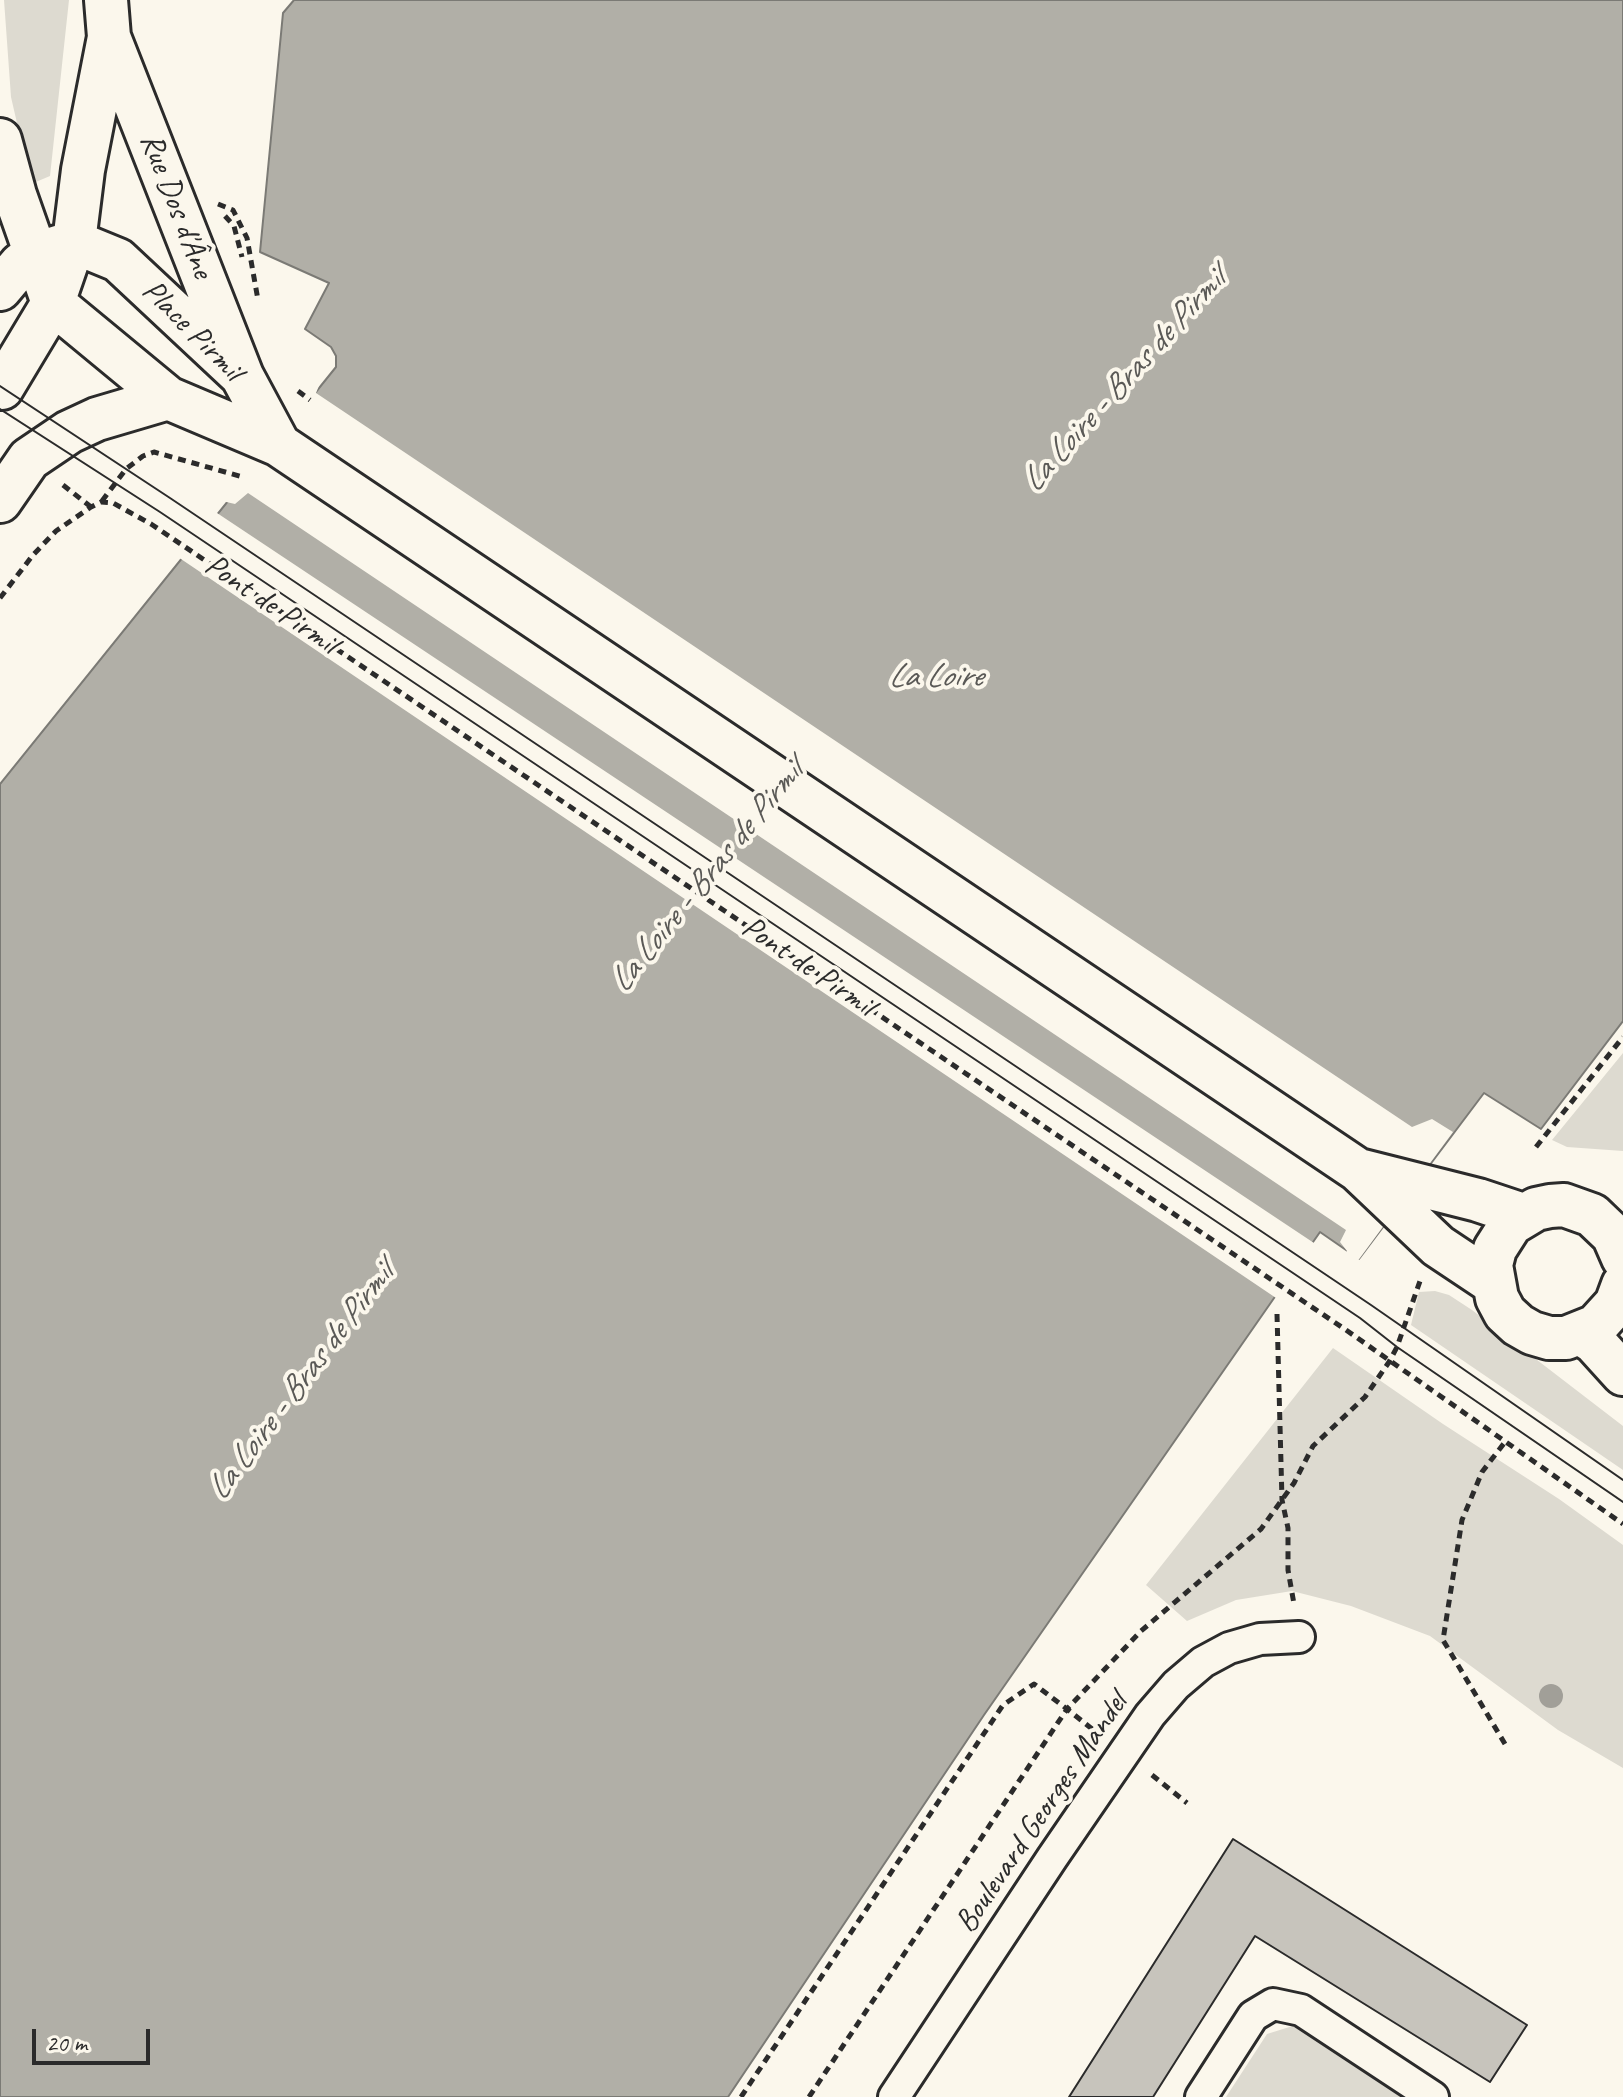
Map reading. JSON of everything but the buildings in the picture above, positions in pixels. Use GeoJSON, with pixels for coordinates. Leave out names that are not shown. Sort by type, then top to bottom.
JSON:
{"type":"FeatureCollection","features":[{"type":"Feature","properties":{"kind":"main road","name":"Rue Dos d'Âne"},"geometry":{"type":"LineString","coordinates":[[5,381],[53,303],[54,248],[83,170],[107,19]]}},
{"type":"Feature","properties":{"kind":"main road","name":"Rue Dos d'Âne"},"geometry":{"type":"LineString","coordinates":[[107,19],[242,376]]}},
{"type":"Feature","properties":{"kind":"main road"},"geometry":{"type":"LineString","coordinates":[[0,140],[54,248],[21,264],[0,289]]}},
{"type":"Feature","properties":{"kind":"main road","name":"Place Pirmil"},"geometry":{"type":"LineString","coordinates":[[54,248],[118,260],[134,272],[242,376],[279,445]]}},
{"type":"Feature","properties":{"kind":"main road"},"geometry":{"type":"LineString","coordinates":[[53,303],[168,398]]}},
{"type":"Feature","properties":{"kind":"main road","name":"Place Pirmil"},"geometry":{"type":"LineString","coordinates":[[0,501],[29,459],[69,432],[97,419],[168,398],[279,445]]}},
{"type":"Feature","properties":{"kind":"main road"},"geometry":{"type":"LineString","coordinates":[[279,445],[1358,1170],[1438,1246],[1492,1282]]}},
{"type":"Feature","properties":{"kind":"main road"},"geometry":{"type":"LineString","coordinates":[[1358,1170],[1478,1200],[1523,1215]]}},
{"type":"Feature","properties":{"kind":"main road"},"geometry":{"type":"LineString","coordinates":[[1550,1206],[1579,1209],[1604,1223],[1622,1260],[1616,1304],[1607,1316],[1582,1334],[1566,1338],[1549,1338],[1518,1325],[1505,1313],[1492,1282],[1491,1265],[1502,1235],[1523,1215],[1550,1206]]}},
{"type":"Feature","properties":{"kind":"main road"},"geometry":{"type":"LineString","coordinates":[[1582,1334],[1594,1342],[1623,1374]]}},
{"type":"Feature","properties":{"kind":"street","name":"Boulevard Georges Mandel"},"geometry":{"type":"LineString","coordinates":[[894,2097],[1123,1752],[1159,1705],[1203,1662],[1229,1648],[1260,1639],[1299,1637]]}},
{"type":"Feature","properties":{"kind":"street"},"geometry":{"type":"LineString","coordinates":[[1201,2097],[1253,2016],[1273,2004],[1301,2010],[1433,2097]]}},
{"type":"Feature","properties":{"kind":"path"},"geometry":{"type":"LineString","coordinates":[[0,598],[56,531],[101,502],[126,469],[143,456],[154,452],[246,478]]}},
{"type":"Feature","properties":{"kind":"path","name":"Pont de Pirmil"},"geometry":{"type":"LineString","coordinates":[[101,502],[113,503],[151,524],[1346,1330],[1623,1524]]}},
{"type":"Feature","properties":{"kind":"path"},"geometry":{"type":"LineString","coordinates":[[1536,1147],[1623,1037]]}},
{"type":"Feature","properties":{"kind":"path"},"geometry":{"type":"LineString","coordinates":[[809,2097],[1067,1709],[1141,1631],[1261,1529],[1313,1446],[1365,1397],[1397,1347],[1422,1276]]}},
{"type":"Feature","properties":{"kind":"path"},"geometry":{"type":"LineString","coordinates":[[1277,1314],[1282,1500],[1288,1528],[1288,1570],[1299,1637]]}},
{"type":"Feature","properties":{"kind":"path"},"geometry":{"type":"LineString","coordinates":[[1505,1442],[1482,1472],[1462,1520],[1443,1640],[1505,1744]]}},
{"type":"Feature","properties":{"kind":"path"},"geometry":{"type":"LineString","coordinates":[[741,2097],[1003,1705],[1034,1684],[1187,1803]]}},
{"type":"Feature","properties":{"kind":"shaded area"},"geometry":{"type":"Polygon","coordinates":[[[4,0],[69,0],[50,176],[31,184],[11,97],[4,0]]]}},
{"type":"Feature","properties":{"kind":"shaded area"},"geometry":{"type":"Polygon","coordinates":[[[1623,1053],[1623,1151],[1567,1147],[1552,1140],[1623,1053]]]}},
{"type":"Feature","properties":{"kind":"shaded area"},"geometry":{"type":"Polygon","coordinates":[[[1435,1291],[1449,1295],[1472,1310],[1623,1426],[1623,1470],[1411,1325],[1419,1292],[1435,1291]]]}},
{"type":"Feature","properties":{"kind":"shaded area"},"geometry":{"type":"Polygon","coordinates":[[[1333,1348],[1623,1545],[1623,1768],[1558,1730],[1430,1636],[1351,1606],[1292,1591],[1236,1600],[1187,1621],[1146,1585],[1333,1348]]]}},
{"type":"Feature","properties":{"kind":"shaded area"},"geometry":{"type":"Polygon","coordinates":[[[1299,2024],[1407,2097],[1226,2097],[1267,2034],[1299,2024]]]}},
{"type":"Feature","properties":{"kind":"water","name":"La Loire"},"geometry":{"type":"Polygon","coordinates":[[[294,0],[1623,0],[1623,1021],[1541,1129],[1484,1093],[1359,1259],[1320,1232],[984,1715],[728,2097],[0,2097],[0,784],[336,367],[336,356],[331,347],[305,329],[329,283],[260,252],[283,13],[294,0]]]}},
{"type":"Feature","properties":{"kind":"pier"},"geometry":{"type":"Polygon","coordinates":[[[323,376],[316,393],[1412,1127],[1432,1119],[1453,1132],[1357,1262],[1345,1254],[1347,1251],[1340,1242],[1346,1230],[248,493],[235,504],[222,501],[323,376]]]}},
{"type":"Feature","properties":{"kind":"pier"},"geometry":{"type":"Polygon","coordinates":[[[214,511],[1317,1245],[1279,1300],[178,557],[214,511]]]}},
{"type":"Feature","properties":{"kind":"tram line"},"geometry":{"type":"LineString","coordinates":[[0,386],[1371,1305],[1623,1480]]}},
{"type":"Feature","properties":{"kind":"tram line"},"geometry":{"type":"LineString","coordinates":[[0,409],[160,512],[1360,1318],[1397,1347],[1623,1502]]}},
{"type":"Feature","properties":{"kind":"water label","name":"La Loire - Bras de Pirmil"},"geometry":{"type":"Point","coordinates":[1124,381]}},
{"type":"Feature","properties":{"kind":"water label","name":"La Loire - Bras de Pirmil"},"geometry":{"type":"Point","coordinates":[707,877]}},
{"type":"Feature","properties":{"kind":"water label","name":"La Loire - Bras de Pirmil"},"geometry":{"type":"Point","coordinates":[301,1382]}}]}
